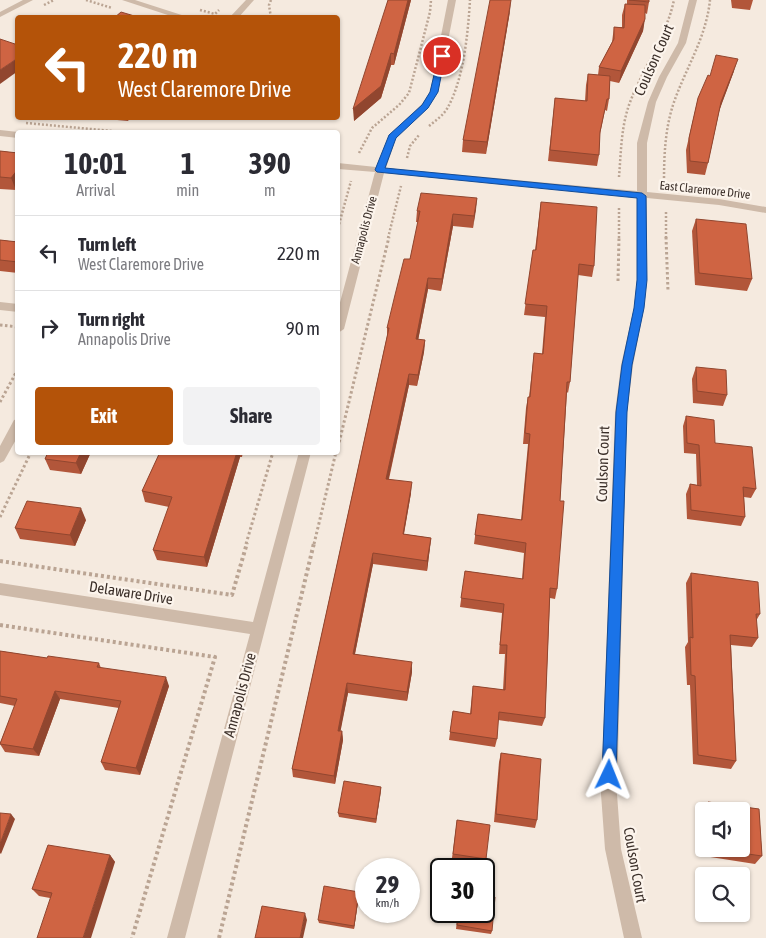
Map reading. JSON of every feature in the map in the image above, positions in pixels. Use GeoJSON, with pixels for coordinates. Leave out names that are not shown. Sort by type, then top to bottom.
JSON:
{"type":"FeatureCollection","features":[{"type":"Feature","properties":{"kind":"street"},"geometry":{"type":"LineString","coordinates":[[0,15],[29,0]]}},
{"type":"Feature","properties":{"kind":"street"},"geometry":{"type":"LineString","coordinates":[[126,0],[177,15]]}},
{"type":"Feature","properties":{"kind":"street"},"geometry":{"type":"LineString","coordinates":[[236,15],[250,0]]}},
{"type":"Feature","properties":{"kind":"street","name":"Annapolis Drive"},"geometry":{"type":"LineString","coordinates":[[340,321],[380,170],[392,137],[425,106],[434,92],[452,0]]}},
{"type":"Feature","properties":{"kind":"street","name":"Coulson Court"},"geometry":{"type":"LineString","coordinates":[[633,938],[612,849],[609,794],[621,412],[642,280],[642,143],[652,102],[682,42],[692,0]]}},
{"type":"Feature","properties":{"kind":"street"},"geometry":{"type":"LineString","coordinates":[[0,133],[15,135]]}},
{"type":"Feature","properties":{"kind":"street","name":"East Claremore Drive"},"geometry":{"type":"LineString","coordinates":[[340,166],[719,202],[766,210]]}},
{"type":"Feature","properties":{"kind":"street"},"geometry":{"type":"LineString","coordinates":[[0,306],[15,308]]}},
{"type":"Feature","properties":{"kind":"street"},"geometry":{"type":"LineString","coordinates":[[0,458],[15,429]]}},
{"type":"Feature","properties":{"kind":"street","name":"Annapolis Drive"},"geometry":{"type":"LineString","coordinates":[[176,938],[304,455]]}},
{"type":"Feature","properties":{"kind":"street","name":"Delaware Drive"},"geometry":{"type":"LineString","coordinates":[[0,590],[258,629]]}},
{"type":"Feature","properties":{"kind":"path"},"geometry":{"type":"LineString","coordinates":[[271,0],[269,5],[271,15]]}},
{"type":"Feature","properties":{"kind":"path"},"geometry":{"type":"LineString","coordinates":[[351,154],[358,155],[362,143],[372,128],[399,105],[408,93],[430,12],[431,0]]}},
{"type":"Feature","properties":{"kind":"path"},"geometry":{"type":"LineString","coordinates":[[427,128],[447,109],[453,95],[470,14],[470,0]]}},
{"type":"Feature","properties":{"kind":"path"},"geometry":{"type":"LineString","coordinates":[[619,180],[624,122],[632,99],[662,41],[674,0]]}},
{"type":"Feature","properties":{"kind":"path"},"geometry":{"type":"LineString","coordinates":[[664,185],[666,131],[672,106],[699,50],[706,30],[710,0]]}},
{"type":"Feature","properties":{"kind":"path"},"geometry":{"type":"LineString","coordinates":[[198,9],[215,14],[222,8]]}},
{"type":"Feature","properties":{"kind":"path"},"geometry":{"type":"LineString","coordinates":[[19,123],[100,130]]}},
{"type":"Feature","properties":{"kind":"path"},"geometry":{"type":"LineString","coordinates":[[416,161],[406,160],[410,146],[419,135]]}},
{"type":"Feature","properties":{"kind":"path"},"geometry":{"type":"LineString","coordinates":[[340,221],[351,181],[344,180]]}},
{"type":"Feature","properties":{"kind":"path"},"geometry":{"type":"LineString","coordinates":[[340,440],[400,186],[410,187]]}},
{"type":"Feature","properties":{"kind":"path"},"geometry":{"type":"LineString","coordinates":[[609,206],[619,207],[618,281]]}},
{"type":"Feature","properties":{"kind":"path"},"geometry":{"type":"LineString","coordinates":[[668,290],[664,212],[674,213]]}},
{"type":"Feature","properties":{"kind":"path"},"geometry":{"type":"LineString","coordinates":[[0,325],[15,327]]}},
{"type":"Feature","properties":{"kind":"path"},"geometry":{"type":"LineString","coordinates":[[0,402],[15,374]]}},
{"type":"Feature","properties":{"kind":"path"},"geometry":{"type":"LineString","coordinates":[[0,517],[30,455]]}},
{"type":"Feature","properties":{"kind":"path"},"geometry":{"type":"LineString","coordinates":[[0,561],[232,594],[271,455]]}},
{"type":"Feature","properties":{"kind":"path"},"geometry":{"type":"LineString","coordinates":[[219,938],[335,455]]}},
{"type":"Feature","properties":{"kind":"path"},"geometry":{"type":"LineString","coordinates":[[0,625],[215,657],[132,938]]}},
{"type":"Feature","properties":{"kind":"building"},"geometry":{"type":"Polygon","coordinates":[[[388,0],[408,0],[394,54],[391,53],[381,86],[353,109],[388,0]]]}},
{"type":"Feature","properties":{"kind":"building"},"geometry":{"type":"Polygon","coordinates":[[[490,0],[511,0],[487,142],[463,140],[490,0]]]}},
{"type":"Feature","properties":{"kind":"building"},"geometry":{"type":"Polygon","coordinates":[[[629,0],[649,0],[649,2],[629,0]]]}},
{"type":"Feature","properties":{"kind":"building"},"geometry":{"type":"Polygon","coordinates":[[[625,4],[645,5],[645,19],[621,71],[599,67],[614,39],[614,27],[624,28],[625,4]]]}},
{"type":"Feature","properties":{"kind":"building"},"geometry":{"type":"Polygon","coordinates":[[[121,12],[131,15],[118,15],[121,12]]]}},
{"type":"Feature","properties":{"kind":"building"},"geometry":{"type":"Polygon","coordinates":[[[0,39],[15,44],[15,60],[0,70],[0,39]]]}},
{"type":"Feature","properties":{"kind":"building"},"geometry":{"type":"Polygon","coordinates":[[[716,55],[738,59],[721,102],[708,163],[690,161],[689,138],[698,98],[708,75],[710,76],[716,55]]]}},
{"type":"Feature","properties":{"kind":"building"},"geometry":{"type":"Polygon","coordinates":[[[588,74],[610,76],[609,99],[607,99],[600,132],[599,155],[550,150],[555,98],[587,101],[588,74]]]}},
{"type":"Feature","properties":{"kind":"building"},"geometry":{"type":"Polygon","coordinates":[[[0,151],[15,153],[15,173],[11,178],[0,177],[0,151]]]}},
{"type":"Feature","properties":{"kind":"building"},"geometry":{"type":"Polygon","coordinates":[[[421,193],[477,198],[474,216],[453,214],[442,279],[428,278],[416,339],[425,340],[418,375],[409,374],[386,479],[412,482],[403,534],[431,538],[427,561],[373,553],[353,654],[412,662],[407,692],[347,683],[338,731],[342,731],[334,776],[292,769],[389,328],[387,328],[404,259],[410,259],[420,211],[417,211],[421,193]]]}},
{"type":"Feature","properties":{"kind":"building"},"geometry":{"type":"Polygon","coordinates":[[[541,202],[597,207],[594,266],[579,264],[570,382],[567,382],[560,501],[564,501],[557,589],[550,588],[545,718],[499,712],[497,739],[450,732],[453,711],[471,714],[473,686],[505,690],[507,645],[500,645],[504,604],[461,598],[465,571],[523,579],[526,543],[475,535],[478,514],[522,520],[530,434],[525,433],[528,397],[530,397],[534,353],[543,354],[547,306],[525,304],[533,250],[536,250],[541,202]]]}},
{"type":"Feature","properties":{"kind":"building"},"geometry":{"type":"Polygon","coordinates":[[[696,219],[746,224],[752,279],[699,273],[696,219]]]}},
{"type":"Feature","properties":{"kind":"building"},"geometry":{"type":"Polygon","coordinates":[[[0,240],[15,242],[15,262],[0,260],[0,240]]]}},
{"type":"Feature","properties":{"kind":"building"},"geometry":{"type":"Polygon","coordinates":[[[696,367],[726,370],[727,395],[697,391],[696,367]]]}},
{"type":"Feature","properties":{"kind":"building"},"geometry":{"type":"Polygon","coordinates":[[[686,416],[714,420],[715,443],[752,447],[756,489],[743,487],[745,517],[691,510],[690,484],[701,486],[699,445],[687,443],[686,416]]]}},
{"type":"Feature","properties":{"kind":"building"},"geometry":{"type":"Polygon","coordinates":[[[47,455],[80,455],[76,463],[45,459],[47,455]]]}},
{"type":"Feature","properties":{"kind":"building"},"geometry":{"type":"Polygon","coordinates":[[[159,455],[236,455],[204,557],[153,550],[172,497],[142,491],[159,455]]]}},
{"type":"Feature","properties":{"kind":"building"},"geometry":{"type":"Polygon","coordinates":[[[27,501],[81,508],[70,535],[15,528],[27,501]]]}},
{"type":"Feature","properties":{"kind":"building"},"geometry":{"type":"Polygon","coordinates":[[[691,573],[758,582],[760,614],[756,614],[758,638],[730,635],[736,761],[698,755],[695,676],[691,675],[690,637],[693,638],[691,573]]]}},
{"type":"Feature","properties":{"kind":"building"},"geometry":{"type":"Polygon","coordinates":[[[0,651],[99,663],[97,667],[166,677],[136,768],[101,762],[121,701],[55,691],[33,749],[0,744],[17,699],[0,696],[0,651]]]}},
{"type":"Feature","properties":{"kind":"building"},"geometry":{"type":"Polygon","coordinates":[[[501,753],[541,759],[537,820],[496,814],[501,753]]]}},
{"type":"Feature","properties":{"kind":"building"},"geometry":{"type":"Polygon","coordinates":[[[344,781],[381,787],[376,819],[338,813],[344,781]]]}},
{"type":"Feature","properties":{"kind":"building"},"geometry":{"type":"Polygon","coordinates":[[[750,808],[759,809],[762,856],[750,854],[750,808]]]}},
{"type":"Feature","properties":{"kind":"building"},"geometry":{"type":"Polygon","coordinates":[[[0,813],[11,814],[0,844],[0,813]]]}},
{"type":"Feature","properties":{"kind":"building"},"geometry":{"type":"Polygon","coordinates":[[[457,820],[490,825],[486,858],[453,854],[457,820]]]}},
{"type":"Feature","properties":{"kind":"building"},"geometry":{"type":"Polygon","coordinates":[[[48,845],[110,855],[83,938],[37,938],[52,893],[32,889],[48,845]]]}},
{"type":"Feature","properties":{"kind":"building"},"geometry":{"type":"Polygon","coordinates":[[[324,886],[355,891],[354,926],[318,920],[324,886]]]}},
{"type":"Feature","properties":{"kind":"building"},"geometry":{"type":"Polygon","coordinates":[[[262,906],[305,913],[300,938],[255,938],[262,906]]]}},
{"type":"Feature","properties":{"kind":"building"},"geometry":{"type":"Polygon","coordinates":[[[457,923],[493,923],[492,931],[457,925],[457,923]]]}},
{"type":"Feature","properties":{"kind":"route"},"geometry":{"type":"LineString","coordinates":[[442,56],[434,92],[425,106],[392,137],[380,170],[642,196],[642,280],[621,412],[609,775]]}}]}
